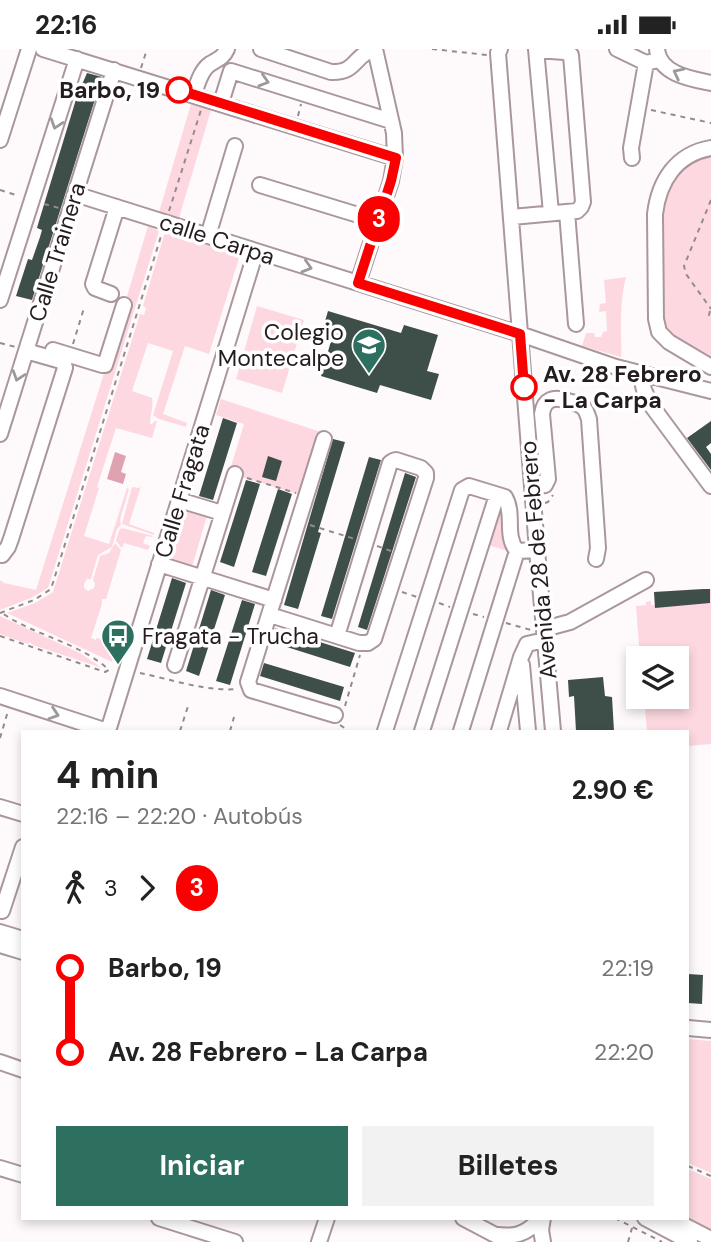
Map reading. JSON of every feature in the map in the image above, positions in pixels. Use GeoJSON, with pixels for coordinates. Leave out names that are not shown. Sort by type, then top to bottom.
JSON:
{"type":"FeatureCollection","features":[{"type":"Feature","properties":{"kind":"street"},"geometry":{"type":"LineString","coordinates":[[0,140],[29,49]]}},
{"type":"Feature","properties":{"kind":"street"},"geometry":{"type":"LineString","coordinates":[[43,49],[396,158]]}},
{"type":"Feature","properties":{"kind":"street"},"geometry":{"type":"LineString","coordinates":[[199,96],[197,84],[208,65],[224,55],[227,49]]}},
{"type":"Feature","properties":{"kind":"street"},"geometry":{"type":"LineString","coordinates":[[261,49],[331,72],[349,70],[360,56],[374,49],[396,145],[396,158],[358,283]]}},
{"type":"Feature","properties":{"kind":"street"},"geometry":{"type":"LineString","coordinates":[[617,49],[654,56],[679,75],[711,83]]}},
{"type":"Feature","properties":{"kind":"street"},"geometry":{"type":"LineString","coordinates":[[512,217],[566,212],[579,209],[583,202],[571,55],[565,51],[536,50],[551,213]]}},
{"type":"Feature","properties":{"kind":"street","name":"Avenida 28 de Febrero"},"geometry":{"type":"LineString","coordinates":[[495,51],[512,217],[553,730]]}},
{"type":"Feature","properties":{"kind":"street"},"geometry":{"type":"LineString","coordinates":[[632,158],[631,148],[639,107],[654,56]]}},
{"type":"Feature","properties":{"kind":"street"},"geometry":{"type":"LineString","coordinates":[[0,300],[77,59]]}},
{"type":"Feature","properties":{"kind":"street","name":"Calle Trainera"},"geometry":{"type":"LineString","coordinates":[[0,434],[114,70]]}},
{"type":"Feature","properties":{"kind":"street"},"geometry":{"type":"LineString","coordinates":[[221,103],[232,71],[391,121]]}},
{"type":"Feature","properties":{"kind":"street"},"geometry":{"type":"LineString","coordinates":[[208,236],[235,144]]}},
{"type":"Feature","properties":{"kind":"street"},"geometry":{"type":"LineString","coordinates":[[711,148],[699,150],[674,167],[664,180],[656,200],[655,214],[656,319],[659,332],[668,342],[711,367]]}},
{"type":"Feature","properties":{"kind":"street"},"geometry":{"type":"LineString","coordinates":[[260,185],[378,221]]}},
{"type":"Feature","properties":{"kind":"street","name":"calle Carpa"},"geometry":{"type":"LineString","coordinates":[[75,194],[520,334],[616,367],[711,391]]}},
{"type":"Feature","properties":{"kind":"street"},"geometry":{"type":"LineString","coordinates":[[111,293],[95,288],[93,284],[117,207]]}},
{"type":"Feature","properties":{"kind":"street"},"geometry":{"type":"LineString","coordinates":[[566,212],[576,324]]}},
{"type":"Feature","properties":{"kind":"street","name":"Calle Fragata"},"geometry":{"type":"LineString","coordinates":[[107,730],[256,251]]}},
{"type":"Feature","properties":{"kind":"street"},"geometry":{"type":"LineString","coordinates":[[28,346],[105,365],[124,305]]}},
{"type":"Feature","properties":{"kind":"street"},"geometry":{"type":"LineString","coordinates":[[2,555],[11,539],[65,367],[61,361],[28,346]]}},
{"type":"Feature","properties":{"kind":"street"},"geometry":{"type":"LineString","coordinates":[[639,373],[652,405],[711,486]]}},
{"type":"Feature","properties":{"kind":"street"},"geometry":{"type":"LineString","coordinates":[[532,487],[550,487],[543,406],[549,400],[561,398],[580,405],[589,419],[598,548],[596,559]]}},
{"type":"Feature","properties":{"kind":"street"},"geometry":{"type":"LineString","coordinates":[[324,439],[249,679],[249,688],[335,715]]}},
{"type":"Feature","properties":{"kind":"street"},"geometry":{"type":"LineString","coordinates":[[270,615],[337,636],[363,644],[371,641],[377,635],[426,478],[426,473],[421,468],[396,460],[391,462],[337,636]]}},
{"type":"Feature","properties":{"kind":"street"},"geometry":{"type":"LineString","coordinates":[[175,665],[235,474]]}},
{"type":"Feature","properties":{"kind":"street"},"geometry":{"type":"LineString","coordinates":[[385,730],[460,493],[469,486],[505,497],[508,503],[510,539],[517,551],[461,730]]}},
{"type":"Feature","properties":{"kind":"street"},"geometry":{"type":"LineString","coordinates":[[422,730],[497,495]]}},
{"type":"Feature","properties":{"kind":"street"},"geometry":{"type":"LineString","coordinates":[[179,500],[222,513]]}},
{"type":"Feature","properties":{"kind":"street"},"geometry":{"type":"LineString","coordinates":[[517,551],[537,550]]}},
{"type":"Feature","properties":{"kind":"street"},"geometry":{"type":"LineString","coordinates":[[159,564],[274,600]]}},
{"type":"Feature","properties":{"kind":"street"},"geometry":{"type":"LineString","coordinates":[[499,730],[527,644],[646,580]]}},
{"type":"Feature","properties":{"kind":"street"},"geometry":{"type":"LineString","coordinates":[[521,657],[528,730]]}},
{"type":"Feature","properties":{"kind":"street"},"geometry":{"type":"LineString","coordinates":[[6,698],[104,730]]}},
{"type":"Feature","properties":{"kind":"street"},"geometry":{"type":"LineString","coordinates":[[0,807],[21,813]]}},
{"type":"Feature","properties":{"kind":"street"},"geometry":{"type":"LineString","coordinates":[[2,911],[21,852]]}},
{"type":"Feature","properties":{"kind":"street"},"geometry":{"type":"LineString","coordinates":[[0,932],[21,938]]}},
{"type":"Feature","properties":{"kind":"street"},"geometry":{"type":"LineString","coordinates":[[0,945],[21,951]]}},
{"type":"Feature","properties":{"kind":"street"},"geometry":{"type":"LineString","coordinates":[[689,1028],[711,1030]]}},
{"type":"Feature","properties":{"kind":"street"},"geometry":{"type":"LineString","coordinates":[[0,1062],[21,1069]]}},
{"type":"Feature","properties":{"kind":"street"},"geometry":{"type":"LineString","coordinates":[[0,1168],[21,1174]]}},
{"type":"Feature","properties":{"kind":"street"},"geometry":{"type":"LineString","coordinates":[[165,1220],[235,1242]]}},
{"type":"Feature","properties":{"kind":"street"},"geometry":{"type":"LineString","coordinates":[[319,1242],[326,1220]]}},
{"type":"Feature","properties":{"kind":"street"},"geometry":{"type":"LineString","coordinates":[[466,1220],[485,1235],[509,1242]]}},
{"type":"Feature","properties":{"kind":"street"},"geometry":{"type":"LineString","coordinates":[[485,1235],[519,1235],[539,1220]]}},
{"type":"Feature","properties":{"kind":"street"},"geometry":{"type":"LineString","coordinates":[[541,1220],[543,1242]]}},
{"type":"Feature","properties":{"kind":"street"},"geometry":{"type":"LineString","coordinates":[[543,1242],[549,1220]]}},
{"type":"Feature","properties":{"kind":"street"},"geometry":{"type":"LineString","coordinates":[[649,1220],[690,1242]]}},
{"type":"Feature","properties":{"kind":"street"},"geometry":{"type":"LineString","coordinates":[[674,1220],[711,1240]]}},
{"type":"Feature","properties":{"kind":"path"},"geometry":{"type":"LineString","coordinates":[[138,78],[147,49]]}},
{"type":"Feature","properties":{"kind":"path"},"geometry":{"type":"LineString","coordinates":[[432,49],[495,51]]}},
{"type":"Feature","properties":{"kind":"path"},"geometry":{"type":"LineString","coordinates":[[296,127],[304,93]]}},
{"type":"Feature","properties":{"kind":"path"},"geometry":{"type":"LineString","coordinates":[[1,612],[34,600],[51,589],[166,222],[199,96]]}},
{"type":"Feature","properties":{"kind":"path"},"geometry":{"type":"LineString","coordinates":[[639,107],[711,123]]}},
{"type":"Feature","properties":{"kind":"path"},"geometry":{"type":"LineString","coordinates":[[711,200],[684,266],[686,274],[711,309],[711,319]]}},
{"type":"Feature","properties":{"kind":"path"},"geometry":{"type":"LineString","coordinates":[[70,355],[84,308]]}},
{"type":"Feature","properties":{"kind":"path"},"geometry":{"type":"LineString","coordinates":[[0,343],[28,346]]}},
{"type":"Feature","properties":{"kind":"path"},"geometry":{"type":"LineString","coordinates":[[235,474],[307,496]]}},
{"type":"Feature","properties":{"kind":"path"},"geometry":{"type":"LineString","coordinates":[[299,522],[402,554]]}},
{"type":"Feature","properties":{"kind":"path"},"geometry":{"type":"LineString","coordinates":[[0,636],[105,672],[109,670],[80,650],[1,612]]}},
{"type":"Feature","properties":{"kind":"path"},"geometry":{"type":"LineString","coordinates":[[347,730],[334,722],[335,715],[345,707],[363,644]]}},
{"type":"Feature","properties":{"kind":"path"},"geometry":{"type":"LineString","coordinates":[[127,670],[208,687],[229,690],[249,688]]}},
{"type":"Feature","properties":{"kind":"path"},"geometry":{"type":"LineString","coordinates":[[0,738],[6,698]]}},
{"type":"Feature","properties":{"kind":"path"},"geometry":{"type":"LineString","coordinates":[[180,730],[189,703]]}},
{"type":"Feature","properties":{"kind":"path"},"geometry":{"type":"LineString","coordinates":[[230,730],[234,717]]}},
{"type":"Feature","properties":{"kind":"path"},"geometry":{"type":"LineString","coordinates":[[689,1165],[711,1176]]}},
{"type":"Feature","properties":{"kind":"path"},"geometry":{"type":"LineString","coordinates":[[619,1220],[662,1242]]}},
{"type":"Feature","properties":{"kind":"path"},"geometry":{"type":"LineString","coordinates":[[628,1242],[633,1227]]}},
{"type":"Feature","properties":{"kind":"shaded area"},"geometry":{"type":"Polygon","coordinates":[[[191,104],[211,110],[179,218],[159,212],[191,104]]]}},
{"type":"Feature","properties":{"kind":"shaded area"},"geometry":{"type":"Polygon","coordinates":[[[711,153],[711,363],[667,337],[659,316],[660,199],[682,165],[711,153]]]}},
{"type":"Feature","properties":{"kind":"shaded area"},"geometry":{"type":"Polygon","coordinates":[[[148,226],[159,231],[48,588],[0,610],[0,580],[36,590],[148,226]]]}},
{"type":"Feature","properties":{"kind":"shaded area"},"geometry":{"type":"Polygon","coordinates":[[[165,232],[240,255],[209,354],[185,346],[163,414],[187,423],[186,427],[153,415],[173,351],[148,343],[132,391],[152,398],[150,424],[157,421],[152,438],[116,428],[97,487],[99,488],[84,536],[109,544],[127,488],[129,489],[121,525],[117,529],[112,547],[98,555],[91,579],[87,579],[84,584],[88,591],[94,588],[93,580],[100,556],[109,553],[115,543],[121,550],[106,599],[102,599],[91,638],[118,644],[112,662],[7,613],[35,603],[53,592],[140,314],[144,315],[146,308],[143,306],[165,232]]]}},
{"type":"Feature","properties":{"kind":"shaded area"},"geometry":{"type":"Polygon","coordinates":[[[626,277],[622,305],[621,357],[582,346],[586,333],[601,337],[603,332],[607,331],[606,311],[599,312],[600,304],[606,303],[604,280],[626,277]]]}},
{"type":"Feature","properties":{"kind":"shaded area"},"geometry":{"type":"Polygon","coordinates":[[[257,306],[304,320],[282,393],[236,379],[257,306]]]}},
{"type":"Feature","properties":{"kind":"shaded area"},"geometry":{"type":"Polygon","coordinates":[[[221,399],[321,432],[301,495],[229,473],[244,424],[216,415],[221,399]]]}},
{"type":"Feature","properties":{"kind":"shaded area"},"geometry":{"type":"Polygon","coordinates":[[[115,452],[126,456],[121,472],[126,474],[123,484],[107,479],[115,452]]]}},
{"type":"Feature","properties":{"kind":"shaded area"},"geometry":{"type":"Polygon","coordinates":[[[141,486],[129,524],[154,535],[122,524],[132,487],[141,486]]]}},
{"type":"Feature","properties":{"kind":"shaded area"},"geometry":{"type":"Polygon","coordinates":[[[500,506],[503,507],[512,552],[484,544],[500,506]]]}},
{"type":"Feature","properties":{"kind":"shaded area"},"geometry":{"type":"Polygon","coordinates":[[[187,509],[207,516],[192,567],[171,560],[187,509]]]}},
{"type":"Feature","properties":{"kind":"shaded area"},"geometry":{"type":"Polygon","coordinates":[[[122,528],[153,536],[146,536],[143,543],[150,546],[148,550],[124,543],[122,548],[116,541],[122,528]]]}},
{"type":"Feature","properties":{"kind":"shaded area"},"geometry":{"type":"Polygon","coordinates":[[[711,590],[711,744],[689,746],[689,730],[647,730],[645,709],[689,709],[689,646],[639,646],[636,606],[646,605],[646,602],[651,601],[651,605],[655,605],[654,592],[711,590]]]}},
{"type":"Feature","properties":{"kind":"shaded area"},"geometry":{"type":"Polygon","coordinates":[[[0,616],[80,653],[102,668],[0,634],[0,616]]]}},
{"type":"Feature","properties":{"kind":"shaded area"},"geometry":{"type":"Polygon","coordinates":[[[689,1039],[711,1041],[711,1173],[689,1163],[689,1039]]]}},
{"type":"Feature","properties":{"kind":"shaded area"},"geometry":{"type":"Polygon","coordinates":[[[689,1169],[711,1179],[711,1230],[689,1218],[689,1169]]]}},
{"type":"Feature","properties":{"kind":"building"},"geometry":{"type":"Polygon","coordinates":[[[87,73],[102,77],[32,300],[16,296],[28,259],[32,260],[40,237],[42,230],[37,228],[39,221],[77,96],[87,73]]]}},
{"type":"Feature","properties":{"kind":"building"},"geometry":{"type":"Polygon","coordinates":[[[328,311],[401,333],[404,325],[438,335],[427,371],[439,374],[431,400],[380,385],[377,393],[321,376],[331,341],[320,338],[328,311]]]}},
{"type":"Feature","properties":{"kind":"building"},"geometry":{"type":"Polygon","coordinates":[[[223,418],[237,423],[213,500],[199,496],[223,418]]]}},
{"type":"Feature","properties":{"kind":"building"},"geometry":{"type":"Polygon","coordinates":[[[711,421],[711,443],[706,447],[711,454],[711,470],[687,438],[711,421]]]}},
{"type":"Feature","properties":{"kind":"building"},"geometry":{"type":"Polygon","coordinates":[[[333,439],[345,442],[298,609],[284,605],[333,439]]]}},
{"type":"Feature","properties":{"kind":"building"},"geometry":{"type":"Polygon","coordinates":[[[268,456],[282,461],[276,481],[262,477],[268,456]]]}},
{"type":"Feature","properties":{"kind":"building"},"geometry":{"type":"Polygon","coordinates":[[[369,457],[381,460],[332,619],[321,616],[369,457]]]}},
{"type":"Feature","properties":{"kind":"building"},"geometry":{"type":"Polygon","coordinates":[[[405,473],[416,477],[367,630],[358,627],[405,473]]]}},
{"type":"Feature","properties":{"kind":"building"},"geometry":{"type":"Polygon","coordinates":[[[246,480],[260,484],[234,567],[220,562],[246,480]]]}},
{"type":"Feature","properties":{"kind":"building"},"geometry":{"type":"Polygon","coordinates":[[[278,489],[292,494],[266,576],[252,572],[278,489]]]}},
{"type":"Feature","properties":{"kind":"building"},"geometry":{"type":"Polygon","coordinates":[[[172,578],[186,583],[161,663],[147,659],[172,578]]]}},
{"type":"Feature","properties":{"kind":"building"},"geometry":{"type":"Polygon","coordinates":[[[710,589],[710,603],[655,608],[654,592],[710,589]]]}},
{"type":"Feature","properties":{"kind":"building"},"geometry":{"type":"Polygon","coordinates":[[[211,590],[225,595],[199,676],[186,671],[211,590]]]}},
{"type":"Feature","properties":{"kind":"building"},"geometry":{"type":"Polygon","coordinates":[[[242,600],[255,604],[230,685],[216,681],[242,600]]]}},
{"type":"Feature","properties":{"kind":"building"},"geometry":{"type":"Polygon","coordinates":[[[275,628],[355,653],[350,667],[271,642],[275,628]]]}},
{"type":"Feature","properties":{"kind":"building"},"geometry":{"type":"Polygon","coordinates":[[[264,663],[344,687],[340,701],[260,676],[264,663]]]}},
{"type":"Feature","properties":{"kind":"building"},"geometry":{"type":"Polygon","coordinates":[[[603,677],[605,696],[612,697],[614,730],[576,730],[574,696],[569,697],[568,680],[603,677]]]}},
{"type":"Feature","properties":{"kind":"building"},"geometry":{"type":"Polygon","coordinates":[[[689,974],[703,975],[702,1004],[689,1003],[689,974]]]}},
{"type":"Feature","properties":{"kind":"bus line","name":"3"},"geometry":{"type":"LineString","coordinates":[[179,90],[396,158],[358,283],[520,334],[524,387]]}},
{"type":"Feature","properties":{"kind":"place","name":"Barbo, 19"},"geometry":{"type":"Point","coordinates":[179,90]}},
{"type":"Feature","properties":{"kind":"place","name":"Colegio Montecalpe"},"geometry":{"type":"Point","coordinates":[369,375]}},
{"type":"Feature","properties":{"kind":"place","name":"Av. 28 Febrero - La Carpa"},"geometry":{"type":"Point","coordinates":[524,387]}},
{"type":"Feature","properties":{"kind":"place","name":"Fragata - Trucha"},"geometry":{"type":"Point","coordinates":[118,666]}}]}
